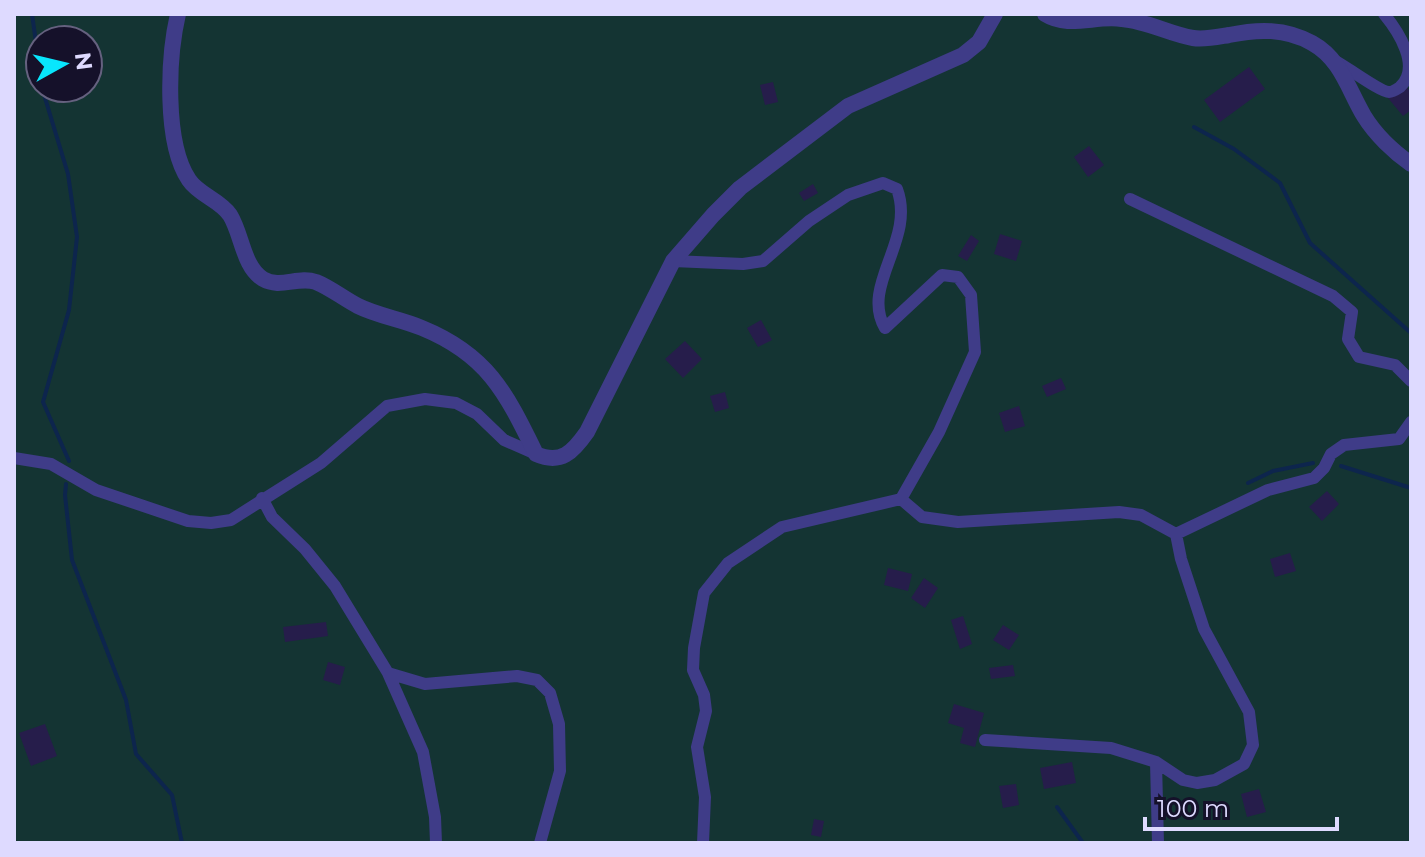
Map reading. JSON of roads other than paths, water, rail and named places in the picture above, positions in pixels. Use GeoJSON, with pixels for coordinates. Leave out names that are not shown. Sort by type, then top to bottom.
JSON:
{"type":"FeatureCollection","features":[{"type":"Feature","properties":{"kind":"street"},"geometry":{"type":"LineString","coordinates":[[178,14],[171,67],[172,139],[178,161],[190,183],[228,211],[251,267],[261,278],[273,283],[309,280],[321,284],[360,307],[396,318],[455,344],[479,362],[505,393],[536,454]]}},
{"type":"Feature","properties":{"kind":"street"},"geometry":{"type":"LineString","coordinates":[[14,458],[51,464],[96,490],[188,521],[211,523],[231,520],[321,463],[387,406],[425,399],[456,403],[477,414],[504,440],[545,458],[563,457],[573,452],[587,432],[673,261],[740,188],[848,106],[963,55],[979,42],[995,14]]}},
{"type":"Feature","properties":{"kind":"street"},"geometry":{"type":"LineString","coordinates":[[1045,14],[1069,23],[1102,18],[1122,19],[1193,38],[1260,30],[1279,31],[1313,43],[1332,59],[1387,92],[1397,90],[1408,73],[1408,62],[1403,42],[1384,14]]}},
{"type":"Feature","properties":{"kind":"street"},"geometry":{"type":"LineString","coordinates":[[1332,59],[1347,80],[1365,119],[1411,164]]}},
{"type":"Feature","properties":{"kind":"street"},"geometry":{"type":"LineString","coordinates":[[673,261],[743,264],[763,261],[809,221],[848,195],[883,183],[897,189],[903,204],[898,242],[882,279],[877,314],[885,328],[942,275],[958,277],[971,295],[975,352],[939,432],[901,499],[782,527],[728,563],[704,593],[693,670],[704,695],[706,711],[697,747],[705,797],[703,843]]}},
{"type":"Feature","properties":{"kind":"street"},"geometry":{"type":"LineString","coordinates":[[1130,199],[1333,296],[1352,312],[1348,339],[1359,357],[1395,365],[1411,381]]}},
{"type":"Feature","properties":{"kind":"street"},"geometry":{"type":"LineString","coordinates":[[1176,534],[1268,490],[1314,478],[1331,454],[1344,445],[1399,439],[1411,422]]}},
{"type":"Feature","properties":{"kind":"street"},"geometry":{"type":"LineString","coordinates":[[262,498],[272,517],[305,549],[335,586],[388,673],[423,752],[435,817],[436,843]]}},
{"type":"Feature","properties":{"kind":"street"},"geometry":{"type":"LineString","coordinates":[[901,499],[922,517],[958,522],[1119,512],[1141,515],[1176,534]]}},
{"type":"Feature","properties":{"kind":"street"},"geometry":{"type":"LineString","coordinates":[[985,740],[1111,748],[1156,762],[1183,780],[1197,783],[1215,780],[1244,764],[1253,745],[1249,712],[1204,629],[1176,534]]}},
{"type":"Feature","properties":{"kind":"street"},"geometry":{"type":"LineString","coordinates":[[388,673],[425,684],[517,676],[537,680],[550,693],[559,724],[560,771],[540,843]]}},
{"type":"Feature","properties":{"kind":"street"},"geometry":{"type":"LineString","coordinates":[[1156,762],[1158,843]]}},
{"type":"Feature","properties":{"kind":"waterway"},"geometry":{"type":"LineString","coordinates":[[32,14],[33,24]]}},
{"type":"Feature","properties":{"kind":"waterway"},"geometry":{"type":"LineString","coordinates":[[47,104],[68,174],[77,237],[69,310],[43,402],[69,461]]}},
{"type":"Feature","properties":{"kind":"waterway"},"geometry":{"type":"LineString","coordinates":[[1194,127],[1234,149],[1280,183],[1310,243],[1411,333]]}},
{"type":"Feature","properties":{"kind":"waterway"},"geometry":{"type":"LineString","coordinates":[[1248,483],[1273,471],[1313,463]]}},
{"type":"Feature","properties":{"kind":"waterway"},"geometry":{"type":"LineString","coordinates":[[1341,466],[1411,488]]}},
{"type":"Feature","properties":{"kind":"waterway"},"geometry":{"type":"LineString","coordinates":[[66,484],[72,560],[126,700],[136,754],[172,795],[182,843]]}},
{"type":"Feature","properties":{"kind":"waterway"},"geometry":{"type":"LineString","coordinates":[[1057,807],[1083,843]]}}]}
